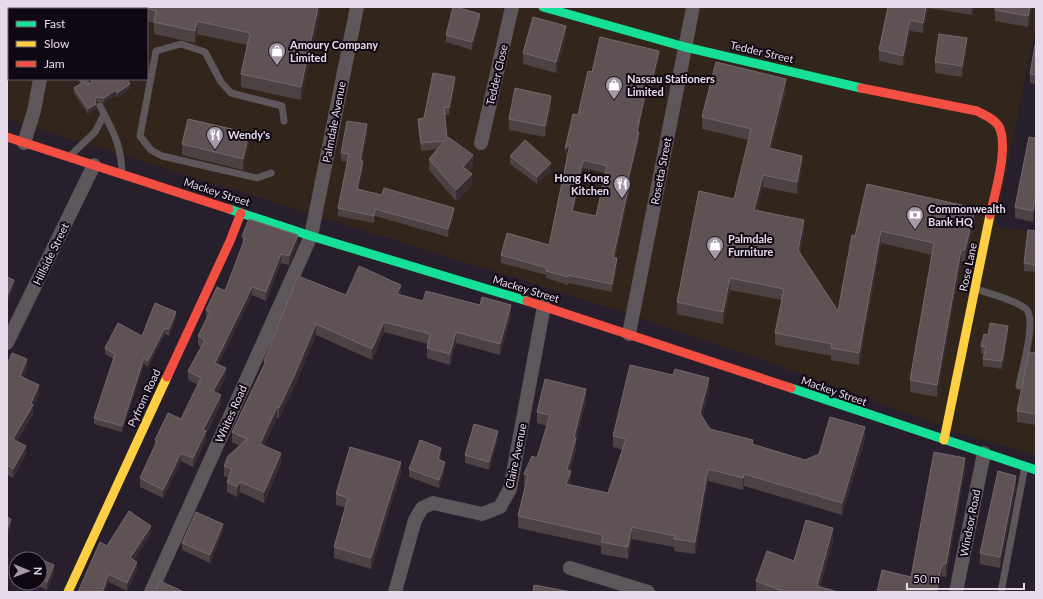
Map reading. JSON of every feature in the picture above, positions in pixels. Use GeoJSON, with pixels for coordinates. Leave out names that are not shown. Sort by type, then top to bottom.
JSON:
{"type":"FeatureCollection","features":[{"type":"Feature","properties":{"kind":"street","name":"Palmdale Avenue"},"geometry":{"type":"LineString","coordinates":[[311,236],[357,7]]}},
{"type":"Feature","properties":{"kind":"street","name":"Tedder Close"},"geometry":{"type":"LineString","coordinates":[[481,143],[512,7]]}},
{"type":"Feature","properties":{"kind":"street","name":"Tedder Street"},"geometry":{"type":"LineString","coordinates":[[544,7],[685,47],[868,89],[977,112]]}},
{"type":"Feature","properties":{"kind":"street","name":"Rosetta Street"},"geometry":{"type":"LineString","coordinates":[[629,334],[693,7]]}},
{"type":"Feature","properties":{"kind":"street"},"geometry":{"type":"LineString","coordinates":[[24,143],[34,111],[40,80]]}},
{"type":"Feature","properties":{"kind":"street","name":"Rose Lane"},"geometry":{"type":"LineString","coordinates":[[944,440],[1001,163],[1002,135],[997,123],[991,117],[977,112]]}},
{"type":"Feature","properties":{"kind":"street","name":"Mackey Street"},"geometry":{"type":"LineString","coordinates":[[7,137],[311,236],[544,306],[1036,470]]}},
{"type":"Feature","properties":{"kind":"street","name":"Hillside Street"},"geometry":{"type":"LineString","coordinates":[[7,343],[94,165]]}},
{"type":"Feature","properties":{"kind":"street","name":"Pyfrom Road"},"geometry":{"type":"LineString","coordinates":[[68,592],[230,241],[241,212]]}},
{"type":"Feature","properties":{"kind":"street","name":"Whites Road"},"geometry":{"type":"LineString","coordinates":[[151,592],[311,236]]}},
{"type":"Feature","properties":{"kind":"street","name":"Claire Avenue"},"geometry":{"type":"LineString","coordinates":[[395,592],[415,520],[422,508],[433,503],[482,514],[500,507],[510,489],[544,306]]}},
{"type":"Feature","properties":{"kind":"street","name":"Windsor Road"},"geometry":{"type":"LineString","coordinates":[[956,592],[984,453]]}},
{"type":"Feature","properties":{"kind":"street"},"geometry":{"type":"LineString","coordinates":[[570,568],[648,592]]}},
{"type":"Feature","properties":{"kind":"lane"},"geometry":{"type":"LineString","coordinates":[[271,173],[257,178],[162,156],[150,150],[140,136],[156,51],[181,44],[205,52],[221,82],[231,93],[282,106],[284,121]]}},
{"type":"Feature","properties":{"kind":"lane"},"geometry":{"type":"LineString","coordinates":[[100,106],[121,152],[122,174]]}},
{"type":"Feature","properties":{"kind":"lane"},"geometry":{"type":"LineString","coordinates":[[69,157],[95,132],[104,115]]}},
{"type":"Feature","properties":{"kind":"lane"},"geometry":{"type":"LineString","coordinates":[[975,289],[1011,301],[1026,309],[1030,319],[1029,335],[1019,386]]}},
{"type":"Feature","properties":{"kind":"lane"},"geometry":{"type":"LineString","coordinates":[[1001,592],[1025,466]]}},
{"type":"Feature","properties":{"kind":"shaded area"},"geometry":{"type":"Polygon","coordinates":[[[7,7],[1036,7],[1036,25],[995,227],[1036,232],[1036,456],[953,431],[813,378],[617,310],[7,119],[7,7]]]}},
{"type":"Feature","properties":{"kind":"building"},"geometry":{"type":"Polygon","coordinates":[[[80,7],[122,7],[122,8],[80,7]]]}},
{"type":"Feature","properties":{"kind":"building","name":"Amoury Company Limited"},"geometry":{"type":"Polygon","coordinates":[[[140,7],[318,7],[301,87],[241,74],[250,33],[197,21],[195,31],[154,22],[156,11],[140,7]]]}},
{"type":"Feature","properties":{"kind":"building"},"geometry":{"type":"Polygon","coordinates":[[[453,7],[480,14],[472,42],[446,35],[453,7]]]}},
{"type":"Feature","properties":{"kind":"building"},"geometry":{"type":"Polygon","coordinates":[[[888,7],[926,7],[923,23],[910,20],[903,56],[879,50],[888,7]]]}},
{"type":"Feature","properties":{"kind":"building"},"geometry":{"type":"Polygon","coordinates":[[[995,7],[1030,7],[1028,16],[995,10],[995,7]]]}},
{"type":"Feature","properties":{"kind":"building"},"geometry":{"type":"Polygon","coordinates":[[[533,17],[566,26],[556,62],[523,53],[533,17]]]}},
{"type":"Feature","properties":{"kind":"building"},"geometry":{"type":"Polygon","coordinates":[[[939,34],[967,38],[962,66],[935,62],[939,34]]]}},
{"type":"Feature","properties":{"kind":"building"},"geometry":{"type":"Polygon","coordinates":[[[600,37],[659,51],[652,80],[648,80],[637,132],[639,132],[628,180],[630,180],[613,258],[617,258],[612,284],[568,275],[568,277],[546,271],[547,268],[501,255],[507,233],[549,245],[570,144],[565,149],[573,114],[578,115],[588,71],[592,72],[600,37]],[[583,160],[572,211],[596,216],[607,166],[583,160]]]}},
{"type":"Feature","properties":{"kind":"building"},"geometry":{"type":"Polygon","coordinates":[[[1036,45],[1036,75],[1030,74],[1036,45]]]}},
{"type":"Feature","properties":{"kind":"building"},"geometry":{"type":"Polygon","coordinates":[[[716,62],[786,79],[769,148],[802,156],[797,182],[763,175],[754,210],[804,220],[798,250],[838,311],[852,235],[855,236],[867,184],[975,208],[965,250],[961,250],[937,385],[910,380],[934,243],[881,231],[859,353],[831,348],[832,344],[775,333],[784,289],[730,278],[723,312],[677,302],[699,191],[734,199],[751,129],[702,117],[716,62]]]}},
{"type":"Feature","properties":{"kind":"building"},"geometry":{"type":"Polygon","coordinates":[[[433,73],[455,77],[449,108],[444,107],[447,138],[445,141],[421,143],[418,119],[424,118],[433,73]]]}},
{"type":"Feature","properties":{"kind":"building"},"geometry":{"type":"Polygon","coordinates":[[[128,80],[130,84],[117,93],[116,90],[104,98],[97,97],[95,100],[96,104],[88,109],[74,88],[83,82],[86,85],[90,84],[92,81],[128,80]]]}},
{"type":"Feature","properties":{"kind":"building"},"geometry":{"type":"Polygon","coordinates":[[[515,88],[551,96],[545,126],[509,119],[515,88]]]}},
{"type":"Feature","properties":{"kind":"building"},"geometry":{"type":"Polygon","coordinates":[[[188,119],[249,133],[243,159],[182,144],[188,119]]]}},
{"type":"Feature","properties":{"kind":"building"},"geometry":{"type":"Polygon","coordinates":[[[347,121],[367,124],[360,161],[363,161],[357,189],[382,195],[384,188],[454,208],[448,229],[375,209],[374,216],[338,208],[349,154],[341,153],[347,121]]]}},
{"type":"Feature","properties":{"kind":"building"},"geometry":{"type":"Polygon","coordinates":[[[448,137],[473,155],[463,167],[472,174],[456,190],[429,159],[448,137]]]}},
{"type":"Feature","properties":{"kind":"building"},"geometry":{"type":"Polygon","coordinates":[[[1029,137],[1036,138],[1036,193],[1033,211],[1015,207],[1029,137]]]}},
{"type":"Feature","properties":{"kind":"building"},"geometry":{"type":"Polygon","coordinates":[[[525,140],[551,163],[537,177],[510,156],[525,140]]]}},
{"type":"Feature","properties":{"kind":"building"},"geometry":{"type":"Polygon","coordinates":[[[249,219],[298,235],[289,256],[281,254],[266,292],[252,287],[215,363],[226,368],[213,391],[221,395],[203,430],[206,431],[193,458],[181,453],[163,490],[140,478],[157,441],[155,440],[168,413],[181,419],[201,378],[188,371],[205,340],[198,336],[210,312],[206,310],[217,287],[225,291],[245,238],[242,236],[249,219]]]}},
{"type":"Feature","properties":{"kind":"building"},"geometry":{"type":"Polygon","coordinates":[[[1028,230],[1036,231],[1036,265],[1024,263],[1028,230]]]}},
{"type":"Feature","properties":{"kind":"building"},"geometry":{"type":"Polygon","coordinates":[[[359,266],[401,285],[397,294],[423,301],[426,291],[480,305],[482,297],[511,305],[500,344],[456,332],[450,354],[427,348],[430,334],[384,322],[372,349],[316,324],[295,374],[279,408],[277,407],[260,444],[281,453],[264,492],[240,482],[237,487],[227,482],[232,469],[224,466],[228,456],[247,439],[232,432],[266,361],[264,361],[298,276],[346,295],[359,266]]]}},
{"type":"Feature","properties":{"kind":"building"},"geometry":{"type":"Polygon","coordinates":[[[7,277],[14,280],[7,296],[7,277]]]}},
{"type":"Feature","properties":{"kind":"building"},"geometry":{"type":"Polygon","coordinates":[[[155,303],[176,312],[169,329],[165,328],[148,361],[144,358],[122,426],[94,418],[115,354],[105,348],[118,323],[142,336],[155,303]]]}},
{"type":"Feature","properties":{"kind":"building"},"geometry":{"type":"Polygon","coordinates":[[[990,323],[1008,326],[1002,361],[983,359],[986,347],[981,346],[984,334],[988,335],[990,323]]]}},
{"type":"Feature","properties":{"kind":"building"},"geometry":{"type":"Polygon","coordinates":[[[1029,352],[1036,353],[1036,414],[1017,411],[1029,352]]]}},
{"type":"Feature","properties":{"kind":"building"},"geometry":{"type":"Polygon","coordinates":[[[12,353],[27,359],[20,376],[39,385],[31,403],[33,405],[13,439],[26,446],[13,469],[7,465],[7,365],[12,353]]]}},
{"type":"Feature","properties":{"kind":"building"},"geometry":{"type":"Polygon","coordinates":[[[630,365],[673,375],[675,369],[709,378],[700,413],[710,429],[753,440],[752,444],[805,460],[819,454],[830,417],[865,427],[842,503],[744,474],[743,478],[708,469],[695,542],[674,539],[675,536],[632,527],[628,547],[601,542],[603,535],[518,516],[528,475],[524,474],[532,456],[537,458],[550,415],[537,412],[545,379],[586,389],[574,437],[576,438],[567,470],[571,471],[566,484],[608,493],[626,439],[613,436],[630,365]]]}},
{"type":"Feature","properties":{"kind":"building"},"geometry":{"type":"Polygon","coordinates":[[[474,424],[498,431],[489,462],[465,455],[474,424]]]}},
{"type":"Feature","properties":{"kind":"building"},"geometry":{"type":"Polygon","coordinates":[[[420,440],[441,448],[438,459],[445,462],[439,480],[409,469],[420,440]]]}},
{"type":"Feature","properties":{"kind":"building"},"geometry":{"type":"Polygon","coordinates":[[[350,447],[401,462],[371,558],[334,547],[348,498],[336,494],[350,447]]]}},
{"type":"Feature","properties":{"kind":"building"},"geometry":{"type":"Polygon","coordinates":[[[934,452],[965,458],[946,564],[942,564],[936,592],[877,592],[882,570],[911,577],[934,452]]]}},
{"type":"Feature","properties":{"kind":"building"},"geometry":{"type":"Polygon","coordinates":[[[998,471],[1016,476],[1000,557],[980,553],[998,471]]]}},
{"type":"Feature","properties":{"kind":"building"},"geometry":{"type":"Polygon","coordinates":[[[129,511],[151,526],[130,558],[137,562],[127,583],[109,574],[102,592],[78,592],[100,542],[107,546],[129,511]]]}},
{"type":"Feature","properties":{"kind":"building"},"geometry":{"type":"Polygon","coordinates":[[[196,512],[223,524],[210,555],[182,543],[196,512]]]}},
{"type":"Feature","properties":{"kind":"building"},"geometry":{"type":"Polygon","coordinates":[[[7,517],[11,519],[7,530],[7,517]]]}},
{"type":"Feature","properties":{"kind":"building"},"geometry":{"type":"Polygon","coordinates":[[[806,520],[833,528],[817,586],[838,592],[785,592],[756,581],[767,551],[794,561],[806,520]]]}},
{"type":"Feature","properties":{"kind":"building"},"geometry":{"type":"Polygon","coordinates":[[[48,562],[54,565],[48,580],[48,562]]]}},
{"type":"Feature","properties":{"kind":"building"},"geometry":{"type":"Polygon","coordinates":[[[160,581],[184,592],[155,592],[160,581]]]}},
{"type":"Feature","properties":{"kind":"building"},"geometry":{"type":"Polygon","coordinates":[[[534,585],[572,592],[533,592],[534,585]]]}},
{"type":"Feature","properties":{"kind":"traffic: fast"},"geometry":{"type":"LineString","coordinates":[[543,7],[685,47],[861,88]]}},
{"type":"Feature","properties":{"kind":"traffic: fast"},"geometry":{"type":"LineString","coordinates":[[229,209],[311,236],[527,301]]}},
{"type":"Feature","properties":{"kind":"traffic: fast"},"geometry":{"type":"LineString","coordinates":[[791,388],[1036,470]]}},
{"type":"Feature","properties":{"kind":"traffic: slow"},"geometry":{"type":"LineString","coordinates":[[944,440],[990,215]]}},
{"type":"Feature","properties":{"kind":"traffic: slow"},"geometry":{"type":"LineString","coordinates":[[68,592],[167,377]]}},
{"type":"Feature","properties":{"kind":"traffic: jam"},"geometry":{"type":"LineString","coordinates":[[861,88],[977,111],[996,123],[1001,133],[1003,144],[998,182],[990,215]]}},
{"type":"Feature","properties":{"kind":"traffic: jam"},"geometry":{"type":"LineString","coordinates":[[7,137],[229,209]]}},
{"type":"Feature","properties":{"kind":"traffic: jam"},"geometry":{"type":"LineString","coordinates":[[167,377],[230,241],[241,213]]}},
{"type":"Feature","properties":{"kind":"traffic: jam"},"geometry":{"type":"LineString","coordinates":[[527,301],[791,388]]}},
{"type":"Feature","properties":{"kind":"place","name":"Amoury Company Limited"},"geometry":{"type":"Point","coordinates":[277,66]}},
{"type":"Feature","properties":{"kind":"place","name":"Nassau Stationers Limited"},"geometry":{"type":"Point","coordinates":[614,100]}},
{"type":"Feature","properties":{"kind":"place","name":"Wendy's"},"geometry":{"type":"Point","coordinates":[215,150]}},
{"type":"Feature","properties":{"kind":"place","name":"Hong Kong Kitchen"},"geometry":{"type":"Point","coordinates":[622,199]}},
{"type":"Feature","properties":{"kind":"place","name":"Commonwealth Bank HQ"},"geometry":{"type":"Point","coordinates":[915,230]}},
{"type":"Feature","properties":{"kind":"place","name":"Palmdale Furniture"},"geometry":{"type":"Point","coordinates":[715,260]}}]}
